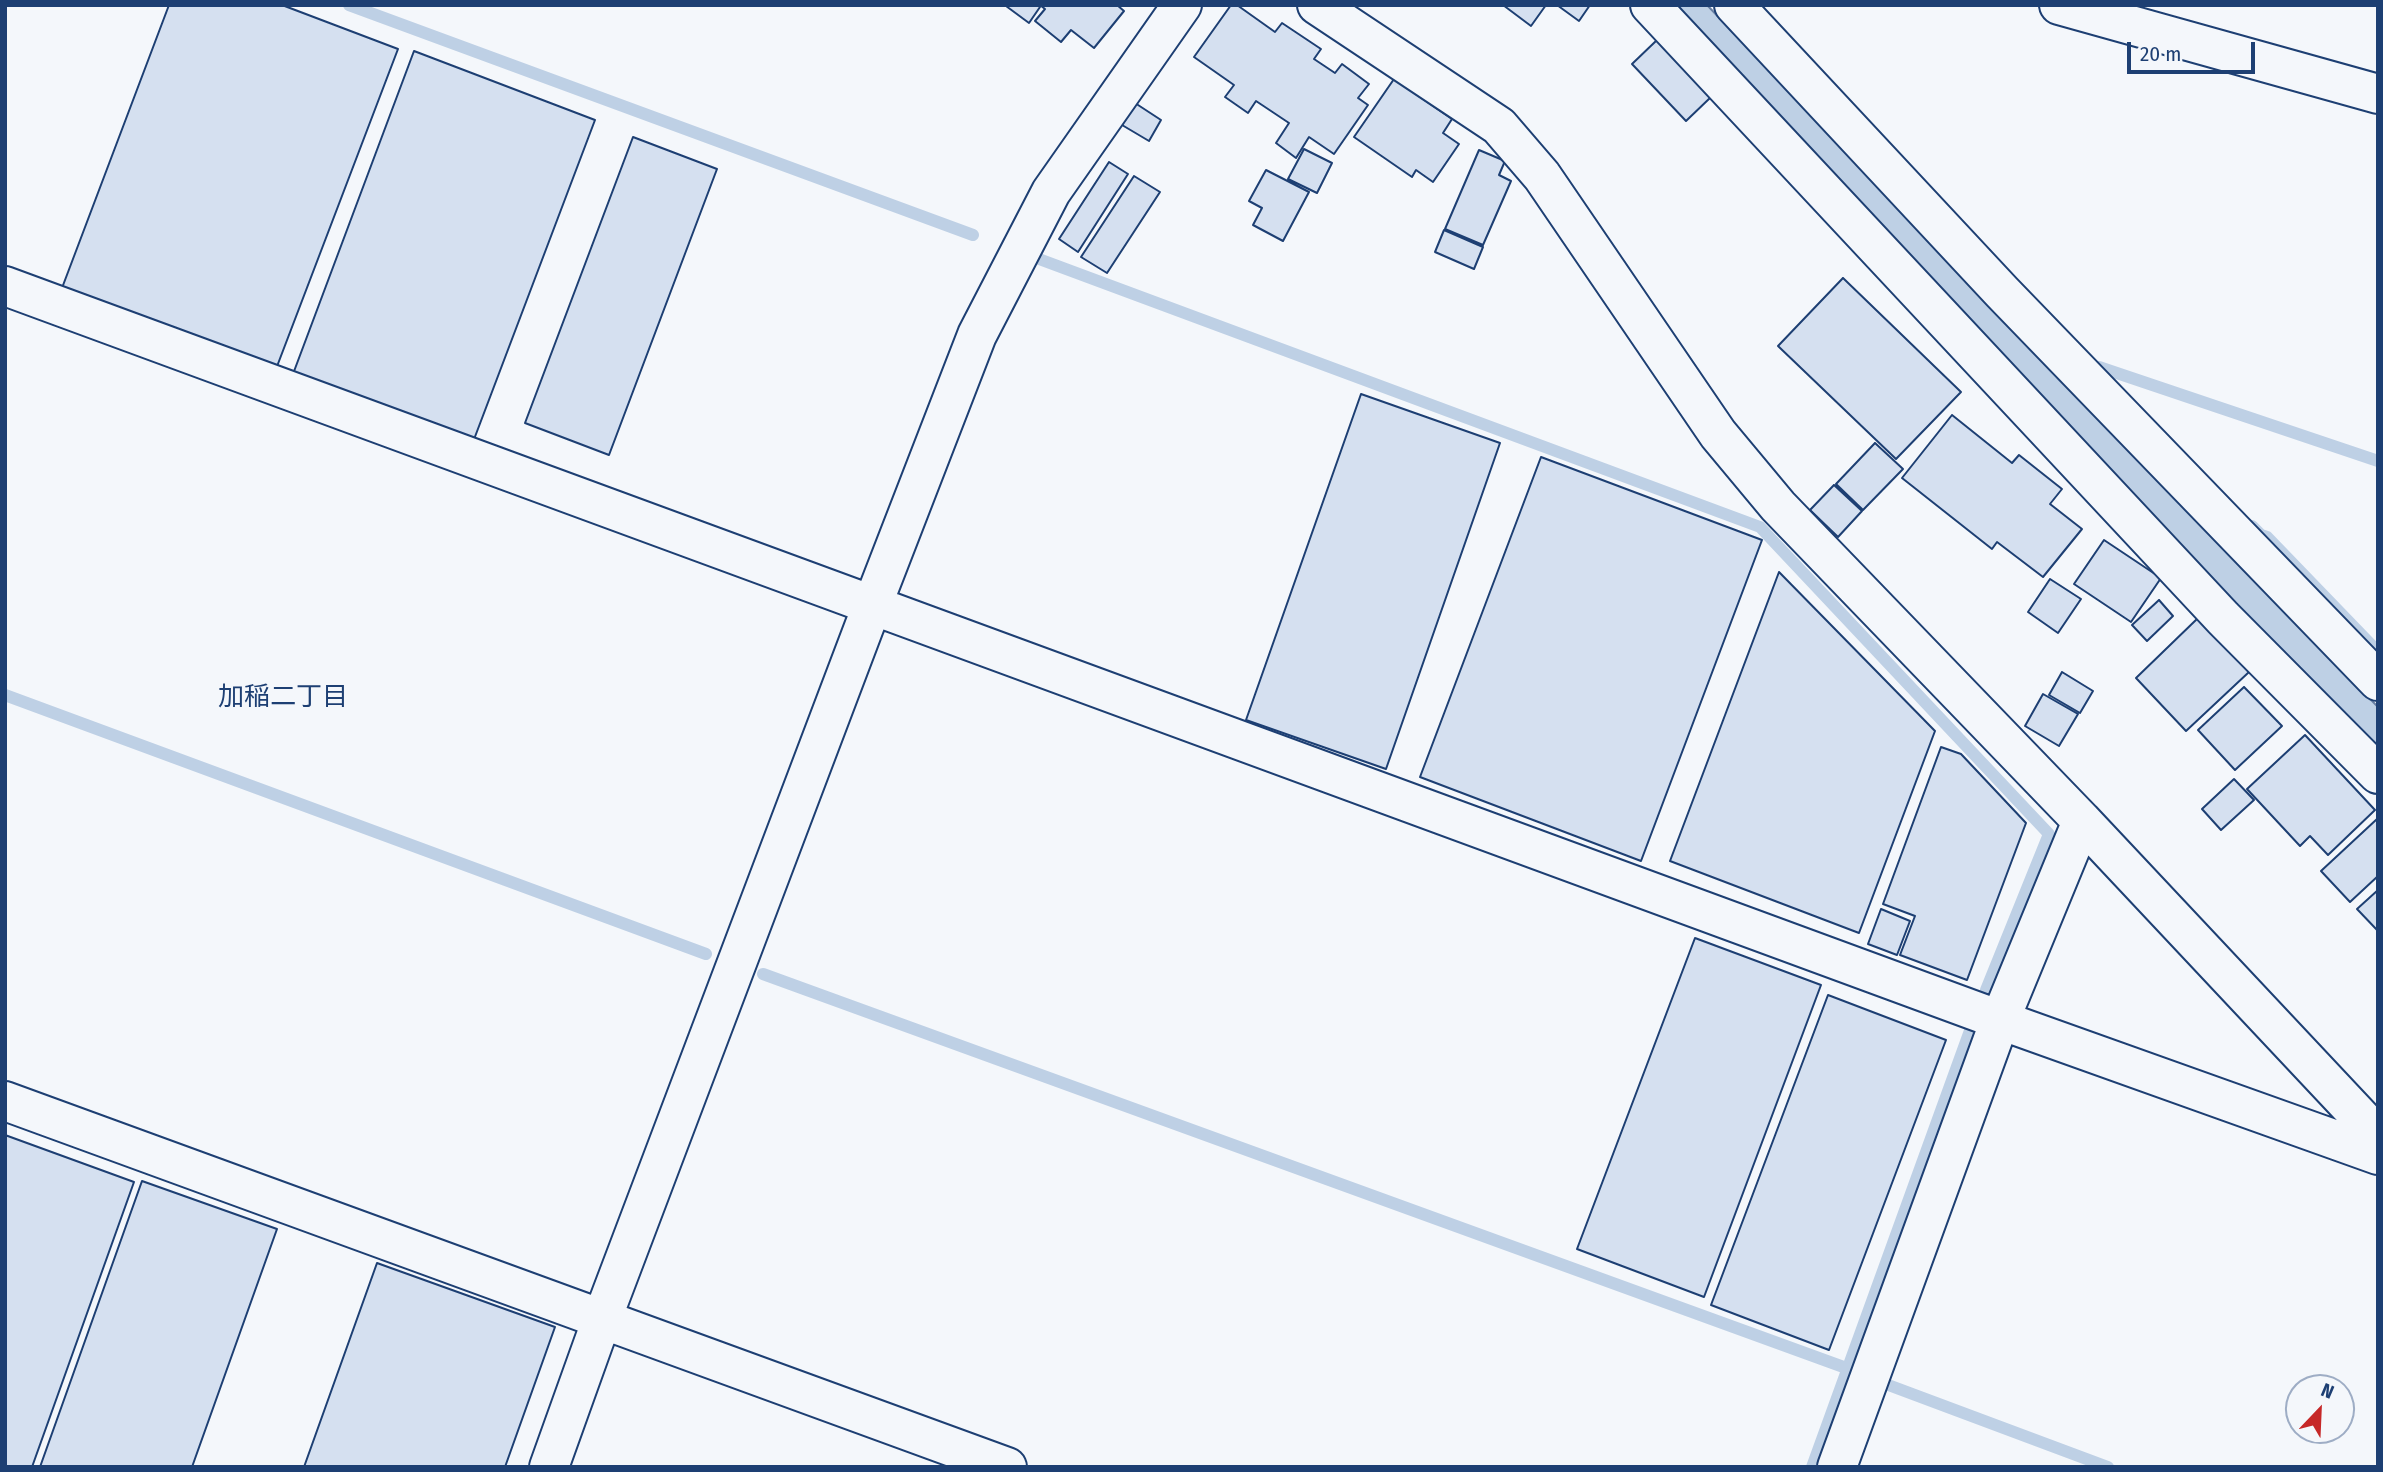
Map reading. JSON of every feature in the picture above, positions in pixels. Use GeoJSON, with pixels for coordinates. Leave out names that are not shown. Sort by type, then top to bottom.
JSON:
{"type":"FeatureCollection","features":[{"type":"Feature","properties":{"kind":"street"},"geometry":{"type":"LineString","coordinates":[[549,1467],[602,1319],[977,335],[1051,192],[1182,5]]}},
{"type":"Feature","properties":{"kind":"street"},"geometry":{"type":"LineString","coordinates":[[1317,5],[1499,126],[1542,176],[1717,433],[1769,495],[2082,821],[2376,1134],[2378,1140]]}},
{"type":"Feature","properties":{"kind":"street"},"geometry":{"type":"LineString","coordinates":[[1650,5],[2213,608],[2378,774]]}},
{"type":"Feature","properties":{"kind":"street"},"geometry":{"type":"LineString","coordinates":[[1734,5],[2002,292],[2378,681]]}},
{"type":"Feature","properties":{"kind":"street"},"geometry":{"type":"LineString","coordinates":[[2059,5],[2378,94]]}},
{"type":"Feature","properties":{"kind":"street"},"geometry":{"type":"LineString","coordinates":[[5,286],[2000,1020],[2378,1155]]}},
{"type":"Feature","properties":{"kind":"street"},"geometry":{"type":"LineString","coordinates":[[1837,1467],[2000,1020],[2082,821]]}},
{"type":"Feature","properties":{"kind":"street"},"geometry":{"type":"LineString","coordinates":[[5,1101],[1007,1467]]}},
{"type":"Feature","properties":{"kind":"water"},"geometry":{"type":"Polygon","coordinates":[[[1670,5],[1707,5],[2239,565],[2378,707],[2378,752],[2221,595],[1670,5]]]}},
{"type":"Feature","properties":{"kind":"building"},"geometry":{"type":"Polygon","coordinates":[[[169,5],[282,5],[398,49],[276,369],[62,288],[169,5]]]}},
{"type":"Feature","properties":{"kind":"building"},"geometry":{"type":"Polygon","coordinates":[[[1040,5],[1117,5],[1124,11],[1094,48],[1071,30],[1061,42],[1035,21],[1045,9],[1040,5]]]}},
{"type":"Feature","properties":{"kind":"building"},"geometry":{"type":"Polygon","coordinates":[[[1231,5],[1237,5],[1275,32],[1282,23],[1321,49],[1314,59],[1335,73],[1342,64],[1369,84],[1358,98],[1368,105],[1334,154],[1309,137],[1296,158],[1276,143],[1289,123],[1256,101],[1248,113],[1225,97],[1234,85],[1194,57],[1231,5]]]}},
{"type":"Feature","properties":{"kind":"building"},"geometry":{"type":"Polygon","coordinates":[[[1503,5],[1546,5],[1531,26],[1503,5]]]}},
{"type":"Feature","properties":{"kind":"building"},"geometry":{"type":"Polygon","coordinates":[[[1557,5],[1590,5],[1579,21],[1557,5]]]}},
{"type":"Feature","properties":{"kind":"building"},"geometry":{"type":"Polygon","coordinates":[[[1006,6],[1040,7],[1029,23],[1006,6]]]}},
{"type":"Feature","properties":{"kind":"building"},"geometry":{"type":"Polygon","coordinates":[[[1657,40],[1711,97],[1686,121],[1632,64],[1657,40]]]}},
{"type":"Feature","properties":{"kind":"building"},"geometry":{"type":"Polygon","coordinates":[[[414,51],[595,120],[473,442],[293,374],[414,51]]]}},
{"type":"Feature","properties":{"kind":"building"},"geometry":{"type":"Polygon","coordinates":[[[1394,79],[1452,119],[1443,133],[1459,144],[1433,182],[1416,170],[1412,177],[1354,137],[1394,79]]]}},
{"type":"Feature","properties":{"kind":"building"},"geometry":{"type":"Polygon","coordinates":[[[1135,103],[1161,120],[1149,141],[1122,125],[1135,103]]]}},
{"type":"Feature","properties":{"kind":"building"},"geometry":{"type":"Polygon","coordinates":[[[633,137],[717,169],[609,455],[525,423],[633,137]]]}},
{"type":"Feature","properties":{"kind":"building"},"geometry":{"type":"Polygon","coordinates":[[[1304,149],[1332,163],[1317,193],[1288,179],[1304,149]]]}},
{"type":"Feature","properties":{"kind":"building"},"geometry":{"type":"Polygon","coordinates":[[[1479,150],[1505,161],[1499,175],[1511,181],[1483,245],[1445,229],[1479,150]]]}},
{"type":"Feature","properties":{"kind":"building"},"geometry":{"type":"Polygon","coordinates":[[[1109,162],[1128,174],[1078,252],[1059,239],[1109,162]]]}},
{"type":"Feature","properties":{"kind":"building"},"geometry":{"type":"Polygon","coordinates":[[[1266,170],[1309,192],[1283,241],[1253,225],[1262,208],[1249,201],[1266,170]]]}},
{"type":"Feature","properties":{"kind":"building"},"geometry":{"type":"Polygon","coordinates":[[[1134,176],[1160,192],[1107,273],[1081,257],[1134,176]]]}},
{"type":"Feature","properties":{"kind":"building"},"geometry":{"type":"Polygon","coordinates":[[[1444,230],[1483,247],[1474,269],[1435,252],[1444,230]]]}},
{"type":"Feature","properties":{"kind":"building"},"geometry":{"type":"Polygon","coordinates":[[[1843,278],[1961,392],[1896,459],[1778,346],[1843,278]]]}},
{"type":"Feature","properties":{"kind":"building"},"geometry":{"type":"Polygon","coordinates":[[[1361,394],[1500,443],[1386,769],[1246,720],[1361,394]]]}},
{"type":"Feature","properties":{"kind":"building"},"geometry":{"type":"Polygon","coordinates":[[[1952,415],[2012,463],[2019,455],[2062,489],[2050,504],[2082,529],[2043,577],[1997,542],[1992,549],[1902,478],[1952,415]]]}},
{"type":"Feature","properties":{"kind":"building"},"geometry":{"type":"Polygon","coordinates":[[[1875,443],[1903,469],[1863,510],[1836,484],[1875,443]]]}},
{"type":"Feature","properties":{"kind":"building"},"geometry":{"type":"Polygon","coordinates":[[[1541,457],[1762,540],[1641,861],[1420,777],[1541,457]]]}},
{"type":"Feature","properties":{"kind":"building"},"geometry":{"type":"Polygon","coordinates":[[[1834,485],[1862,511],[1838,537],[1810,510],[1834,485]]]}},
{"type":"Feature","properties":{"kind":"building"},"geometry":{"type":"Polygon","coordinates":[[[2104,540],[2161,578],[2131,622],[2074,584],[2104,540]]]}},
{"type":"Feature","properties":{"kind":"building"},"geometry":{"type":"Polygon","coordinates":[[[1779,572],[1935,731],[1859,933],[1670,861],[1779,572]]]}},
{"type":"Feature","properties":{"kind":"building"},"geometry":{"type":"Polygon","coordinates":[[[2050,579],[2081,599],[2058,633],[2028,612],[2050,579]]]}},
{"type":"Feature","properties":{"kind":"building"},"geometry":{"type":"Polygon","coordinates":[[[2159,600],[2173,616],[2147,641],[2132,625],[2159,600]]]}},
{"type":"Feature","properties":{"kind":"building"},"geometry":{"type":"Polygon","coordinates":[[[2198,618],[2249,672],[2186,731],[2136,678],[2198,618]]]}},
{"type":"Feature","properties":{"kind":"building"},"geometry":{"type":"Polygon","coordinates":[[[2062,672],[2093,691],[2080,713],[2049,695],[2062,672]]]}},
{"type":"Feature","properties":{"kind":"building"},"geometry":{"type":"Polygon","coordinates":[[[2244,687],[2282,726],[2235,770],[2198,730],[2244,687]]]}},
{"type":"Feature","properties":{"kind":"building"},"geometry":{"type":"Polygon","coordinates":[[[2043,694],[2078,714],[2059,746],[2025,726],[2043,694]]]}},
{"type":"Feature","properties":{"kind":"building"},"geometry":{"type":"Polygon","coordinates":[[[2305,735],[2375,810],[2328,855],[2310,836],[2300,846],[2247,789],[2305,735]]]}},
{"type":"Feature","properties":{"kind":"building"},"geometry":{"type":"Polygon","coordinates":[[[1941,747],[1961,754],[2026,823],[1967,980],[1900,955],[1915,916],[1883,904],[1941,747]]]}},
{"type":"Feature","properties":{"kind":"building"},"geometry":{"type":"Polygon","coordinates":[[[2234,779],[2254,800],[2221,830],[2202,809],[2234,779]]]}},
{"type":"Feature","properties":{"kind":"building"},"geometry":{"type":"Polygon","coordinates":[[[2377,819],[2378,876],[2350,902],[2321,871],[2377,819]]]}},
{"type":"Feature","properties":{"kind":"building"},"geometry":{"type":"Polygon","coordinates":[[[2378,890],[2378,931],[2357,909],[2378,890]]]}},
{"type":"Feature","properties":{"kind":"building"},"geometry":{"type":"Polygon","coordinates":[[[1881,909],[1910,921],[1897,955],[1868,944],[1881,909]]]}},
{"type":"Feature","properties":{"kind":"building"},"geometry":{"type":"Polygon","coordinates":[[[1695,938],[1821,985],[1704,1297],[1577,1249],[1695,938]]]}},
{"type":"Feature","properties":{"kind":"building"},"geometry":{"type":"Polygon","coordinates":[[[1828,995],[1946,1040],[1829,1350],[1711,1305],[1828,995]]]}},
{"type":"Feature","properties":{"kind":"building"},"geometry":{"type":"Polygon","coordinates":[[[5,1135],[134,1182],[32,1467],[5,1467],[5,1135]]]}},
{"type":"Feature","properties":{"kind":"building"},"geometry":{"type":"Polygon","coordinates":[[[142,1181],[277,1229],[192,1467],[40,1467],[142,1181]]]}},
{"type":"Feature","properties":{"kind":"building"},"geometry":{"type":"Polygon","coordinates":[[[377,1263],[555,1327],[505,1467],[304,1467],[377,1263]]]}},
{"type":"Feature","properties":{"kind":"waterway"},"geometry":{"type":"LineString","coordinates":[[349,5],[973,235]]}},
{"type":"Feature","properties":{"kind":"waterway"},"geometry":{"type":"LineString","coordinates":[[1039,259],[1760,527],[2049,834],[1986,990]]}},
{"type":"Feature","properties":{"kind":"waterway"},"geometry":{"type":"LineString","coordinates":[[2099,367],[2378,461]]}},
{"type":"Feature","properties":{"kind":"waterway"},"geometry":{"type":"LineString","coordinates":[[2252,526],[2267,537],[2378,652]]}},
{"type":"Feature","properties":{"kind":"waterway"},"geometry":{"type":"LineString","coordinates":[[5,695],[706,954]]}},
{"type":"Feature","properties":{"kind":"waterway"},"geometry":{"type":"LineString","coordinates":[[763,974],[1849,1369]]}},
{"type":"Feature","properties":{"kind":"waterway"},"geometry":{"type":"LineString","coordinates":[[1812,1467],[1972,1025]]}},
{"type":"Feature","properties":{"kind":"waterway"},"geometry":{"type":"LineString","coordinates":[[1883,1383],[2108,1467]]}},
{"type":"Feature","properties":{"kind":"district","name":"加稲二丁目"},"geometry":{"type":"Point","coordinates":[283,698]}}]}
